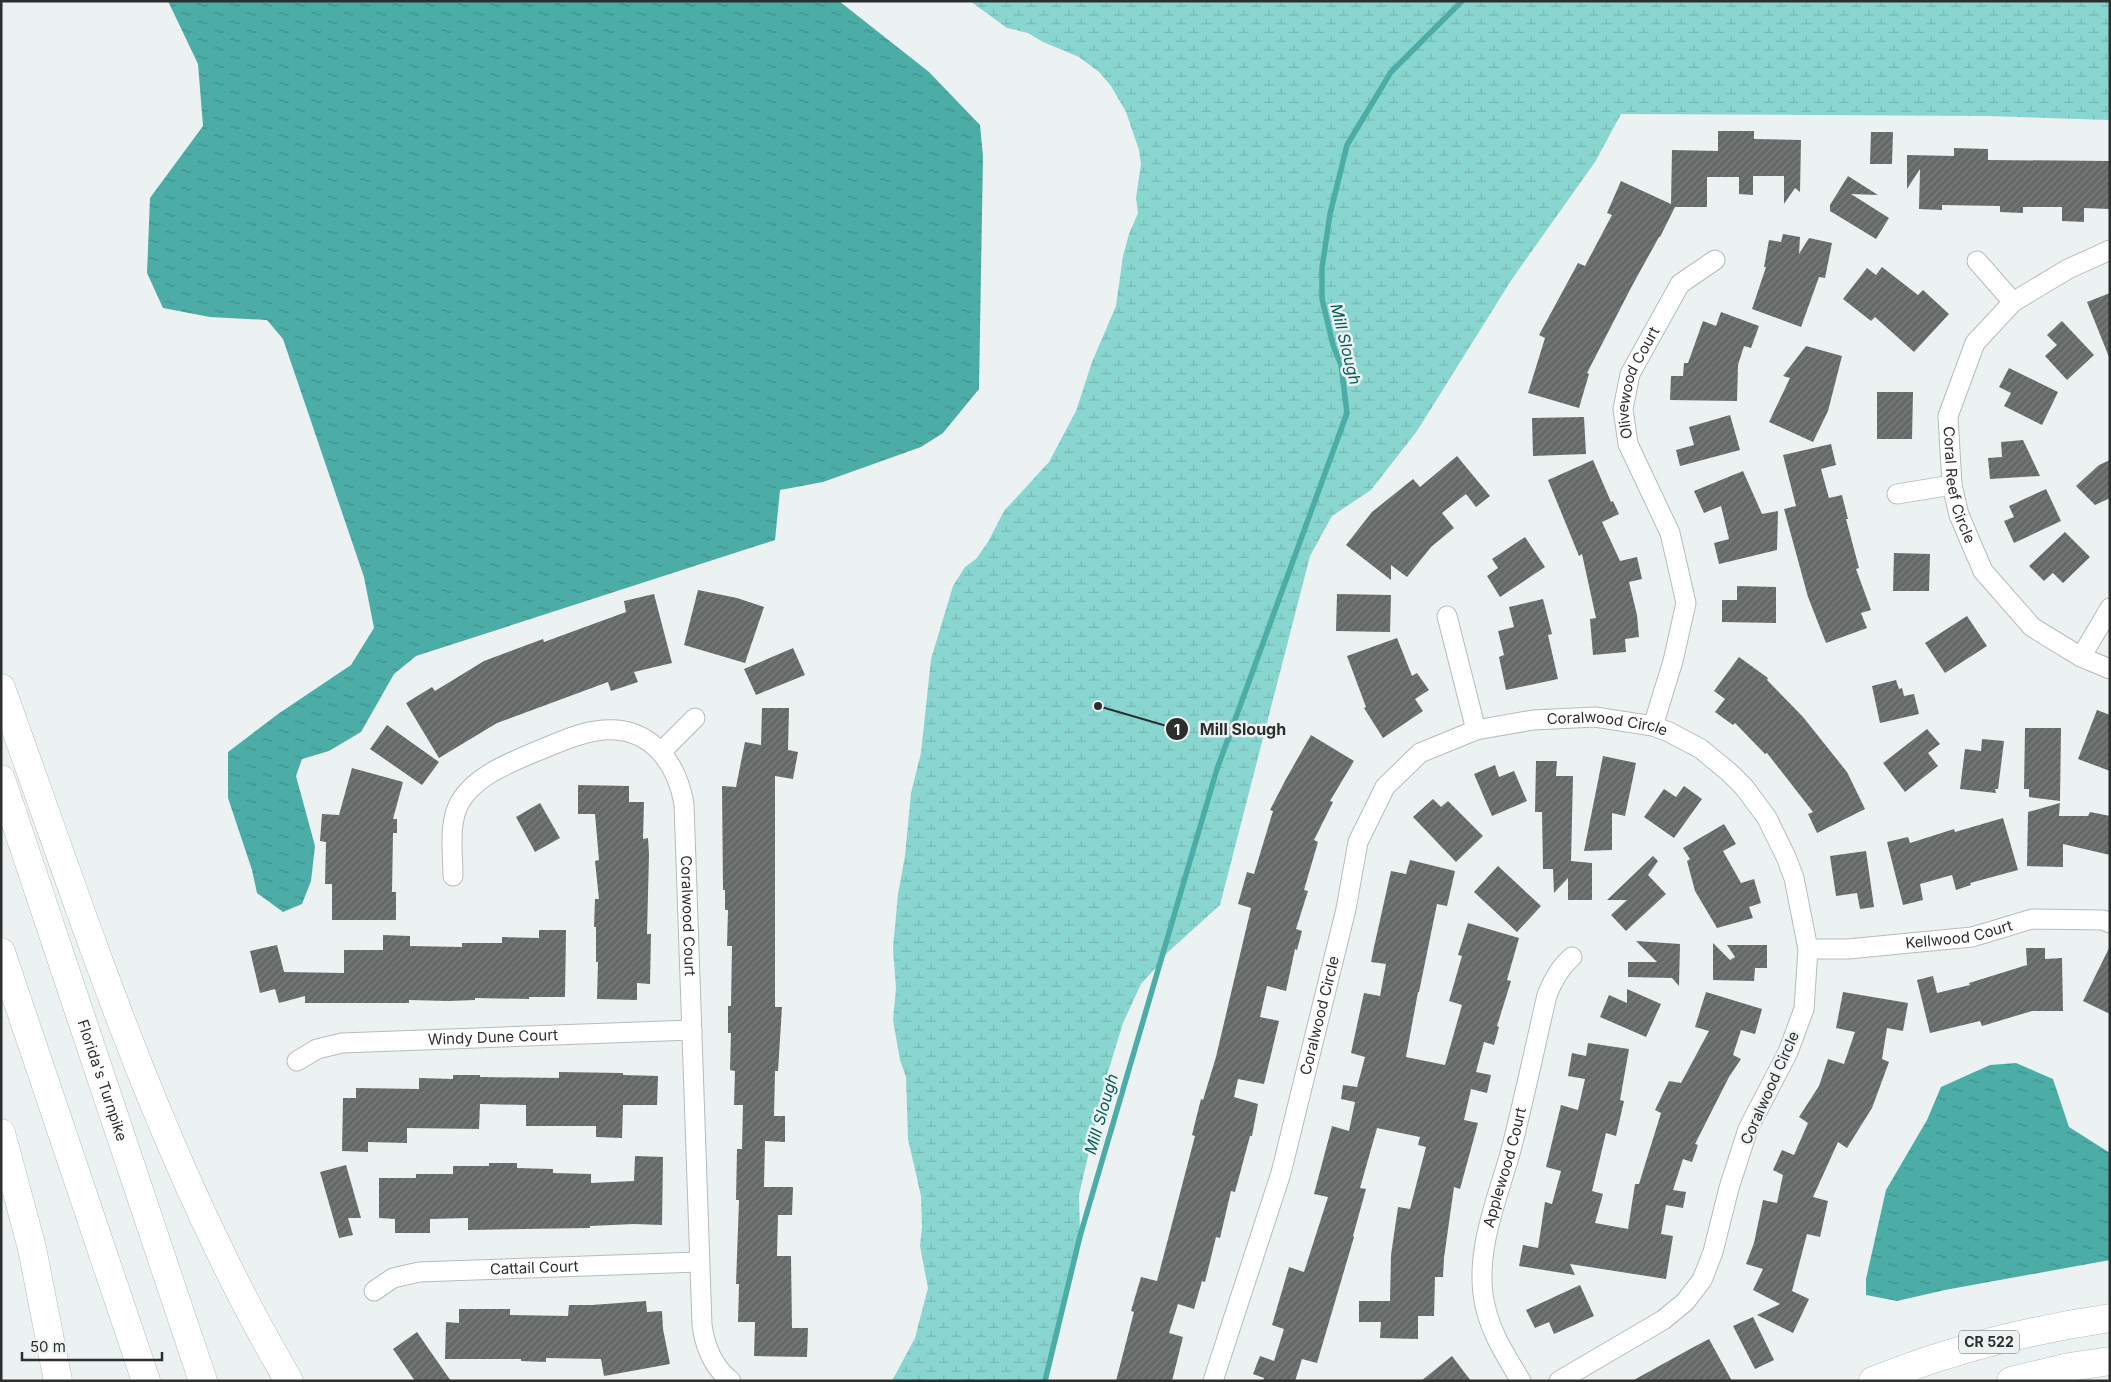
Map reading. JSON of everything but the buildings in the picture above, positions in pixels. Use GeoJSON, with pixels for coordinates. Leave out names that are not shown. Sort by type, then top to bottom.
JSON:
{"type":"FeatureCollection","features":[{"type":"Feature","properties":{"kind":"main road"},"geometry":{"type":"LineString","coordinates":[[1,688],[132,1049],[180,1164],[229,1267],[290,1381]]}},
{"type":"Feature","properties":{"kind":"main road","name":"Florida's Turnpike"},"geometry":{"type":"LineString","coordinates":[[1,778],[202,1381]]}},
{"type":"Feature","properties":{"kind":"main road"},"geometry":{"type":"LineString","coordinates":[[1,952],[146,1381]]}},
{"type":"Feature","properties":{"kind":"main road"},"geometry":{"type":"LineString","coordinates":[[1,1133],[32,1248],[58,1381]]}},
{"type":"Feature","properties":{"kind":"main road","name":"CR 522"},"geometry":{"type":"LineString","coordinates":[[1873,1381],[1901,1369],[1983,1343],[2068,1324],[2110,1318]]}},
{"type":"Feature","properties":{"kind":"main road"},"geometry":{"type":"LineString","coordinates":[[2011,1381],[2069,1367],[2110,1361]]}},
{"type":"Feature","properties":{"kind":"street","name":"Coral Reef Circle"},"geometry":{"type":"LineString","coordinates":[[2110,250],[2068,269],[2013,302],[1975,343],[1948,416],[1952,485],[1959,515],[1983,571],[2032,627],[2082,658],[2110,669]]}},
{"type":"Feature","properties":{"kind":"street","name":"Olivewood Court"},"geometry":{"type":"LineString","coordinates":[[1653,726],[1673,661],[1686,603],[1670,533],[1628,444],[1623,409],[1630,374],[1680,284],[1715,260]]}},
{"type":"Feature","properties":{"kind":"street"},"geometry":{"type":"LineString","coordinates":[[1977,261],[2013,302]]}},
{"type":"Feature","properties":{"kind":"street"},"geometry":{"type":"LineString","coordinates":[[1897,494],[1952,485]]}},
{"type":"Feature","properties":{"kind":"street"},"geometry":{"type":"LineString","coordinates":[[2082,658],[2110,608]]}},
{"type":"Feature","properties":{"kind":"street"},"geometry":{"type":"LineString","coordinates":[[1448,616],[1476,730]]}},
{"type":"Feature","properties":{"kind":"street","name":"Coralwood Circle"},"geometry":{"type":"LineString","coordinates":[[1213,1381],[1281,1173],[1346,909],[1358,842],[1385,787],[1420,753],[1476,730],[1533,720],[1595,717],[1653,726],[1669,732],[1701,749],[1730,772],[1756,802],[1778,837],[1794,878],[1808,949],[1804,1009],[1788,1052],[1748,1129],[1729,1188],[1713,1252],[1702,1280],[1685,1302],[1663,1320],[1559,1381]]}},
{"type":"Feature","properties":{"kind":"street"},"geometry":{"type":"LineString","coordinates":[[661,752],[695,718]]}},
{"type":"Feature","properties":{"kind":"street","name":"Coralwood Court"},"geometry":{"type":"LineString","coordinates":[[453,876],[452,832],[456,810],[467,792],[486,776],[516,760],[567,739],[594,731],[617,730],[646,740],[661,752],[674,768],[684,804],[702,1325],[705,1342],[718,1368],[732,1381]]}},
{"type":"Feature","properties":{"kind":"street","name":"Kellwood Court"},"geometry":{"type":"LineString","coordinates":[[1808,949],[1848,949],[1972,937],[2032,919],[2102,920],[2110,923]]}},
{"type":"Feature","properties":{"kind":"street","name":"Applewood Court"},"geometry":{"type":"LineString","coordinates":[[1520,1381],[1491,1327],[1483,1296],[1482,1261],[1484,1243],[1510,1151],[1547,995],[1557,973],[1572,957]]}},
{"type":"Feature","properties":{"kind":"street","name":"Windy Dune Court"},"geometry":{"type":"LineString","coordinates":[[297,1061],[317,1049],[342,1042],[692,1030]]}},
{"type":"Feature","properties":{"kind":"street","name":"Cattail Court"},"geometry":{"type":"LineString","coordinates":[[374,1291],[393,1278],[419,1272],[700,1262]]}},
{"type":"Feature","properties":{"kind":"green space","name":"Mill Slough"},"geometry":{"type":"Polygon","coordinates":[[[970,1],[2110,1],[2110,120],[1987,116],[1621,114],[1595,162],[1512,279],[1417,431],[1371,490],[1332,516],[1310,556],[1220,905],[1167,953],[1141,984],[1123,1023],[1105,1082],[1079,1195],[1080,1236],[1045,1381],[892,1381],[915,1338],[928,1288],[920,1246],[922,1227],[921,1196],[908,1139],[906,1077],[900,1060],[893,1020],[896,988],[893,948],[911,793],[921,753],[931,659],[953,586],[965,567],[976,559],[988,542],[1004,511],[1049,462],[1076,411],[1092,362],[1116,306],[1123,256],[1129,234],[1138,213],[1136,198],[1141,164],[1139,150],[1126,112],[1111,86],[1099,72],[1079,57],[1043,42],[1028,33],[1007,28],[970,1]]]}},
{"type":"Feature","properties":{"kind":"water"},"geometry":{"type":"Polygon","coordinates":[[[168,1],[839,1],[929,72],[980,125],[983,156],[979,389],[943,433],[921,447],[823,482],[780,490],[775,540],[416,656],[394,674],[361,732],[329,751],[302,759],[296,776],[315,846],[311,881],[302,904],[283,912],[257,893],[252,870],[228,798],[228,752],[278,714],[351,665],[374,628],[364,577],[283,339],[267,320],[210,317],[163,308],[147,273],[150,198],[203,126],[198,64],[168,1]]]}},
{"type":"Feature","properties":{"kind":"water"},"geometry":{"type":"Polygon","coordinates":[[[2016,1063],[2053,1079],[2069,1127],[2110,1153],[2110,1260],[1945,1290],[1897,1301],[1866,1295],[1866,1279],[1886,1190],[1927,1120],[1941,1087],[1990,1065],[2016,1063]]]}},
{"type":"Feature","properties":{"kind":"waterway","name":"Mill Slough"},"geometry":{"type":"LineString","coordinates":[[1045,1381],[1080,1236],[1217,769],[1347,413],[1341,365],[1333,345],[1322,299],[1322,268],[1330,214],[1347,145],[1391,72],[1462,1]]}},
{"type":"Feature","properties":{"kind":"place","name":"Mill Slough"},"geometry":{"type":"Point","coordinates":[1098,706]}}]}
